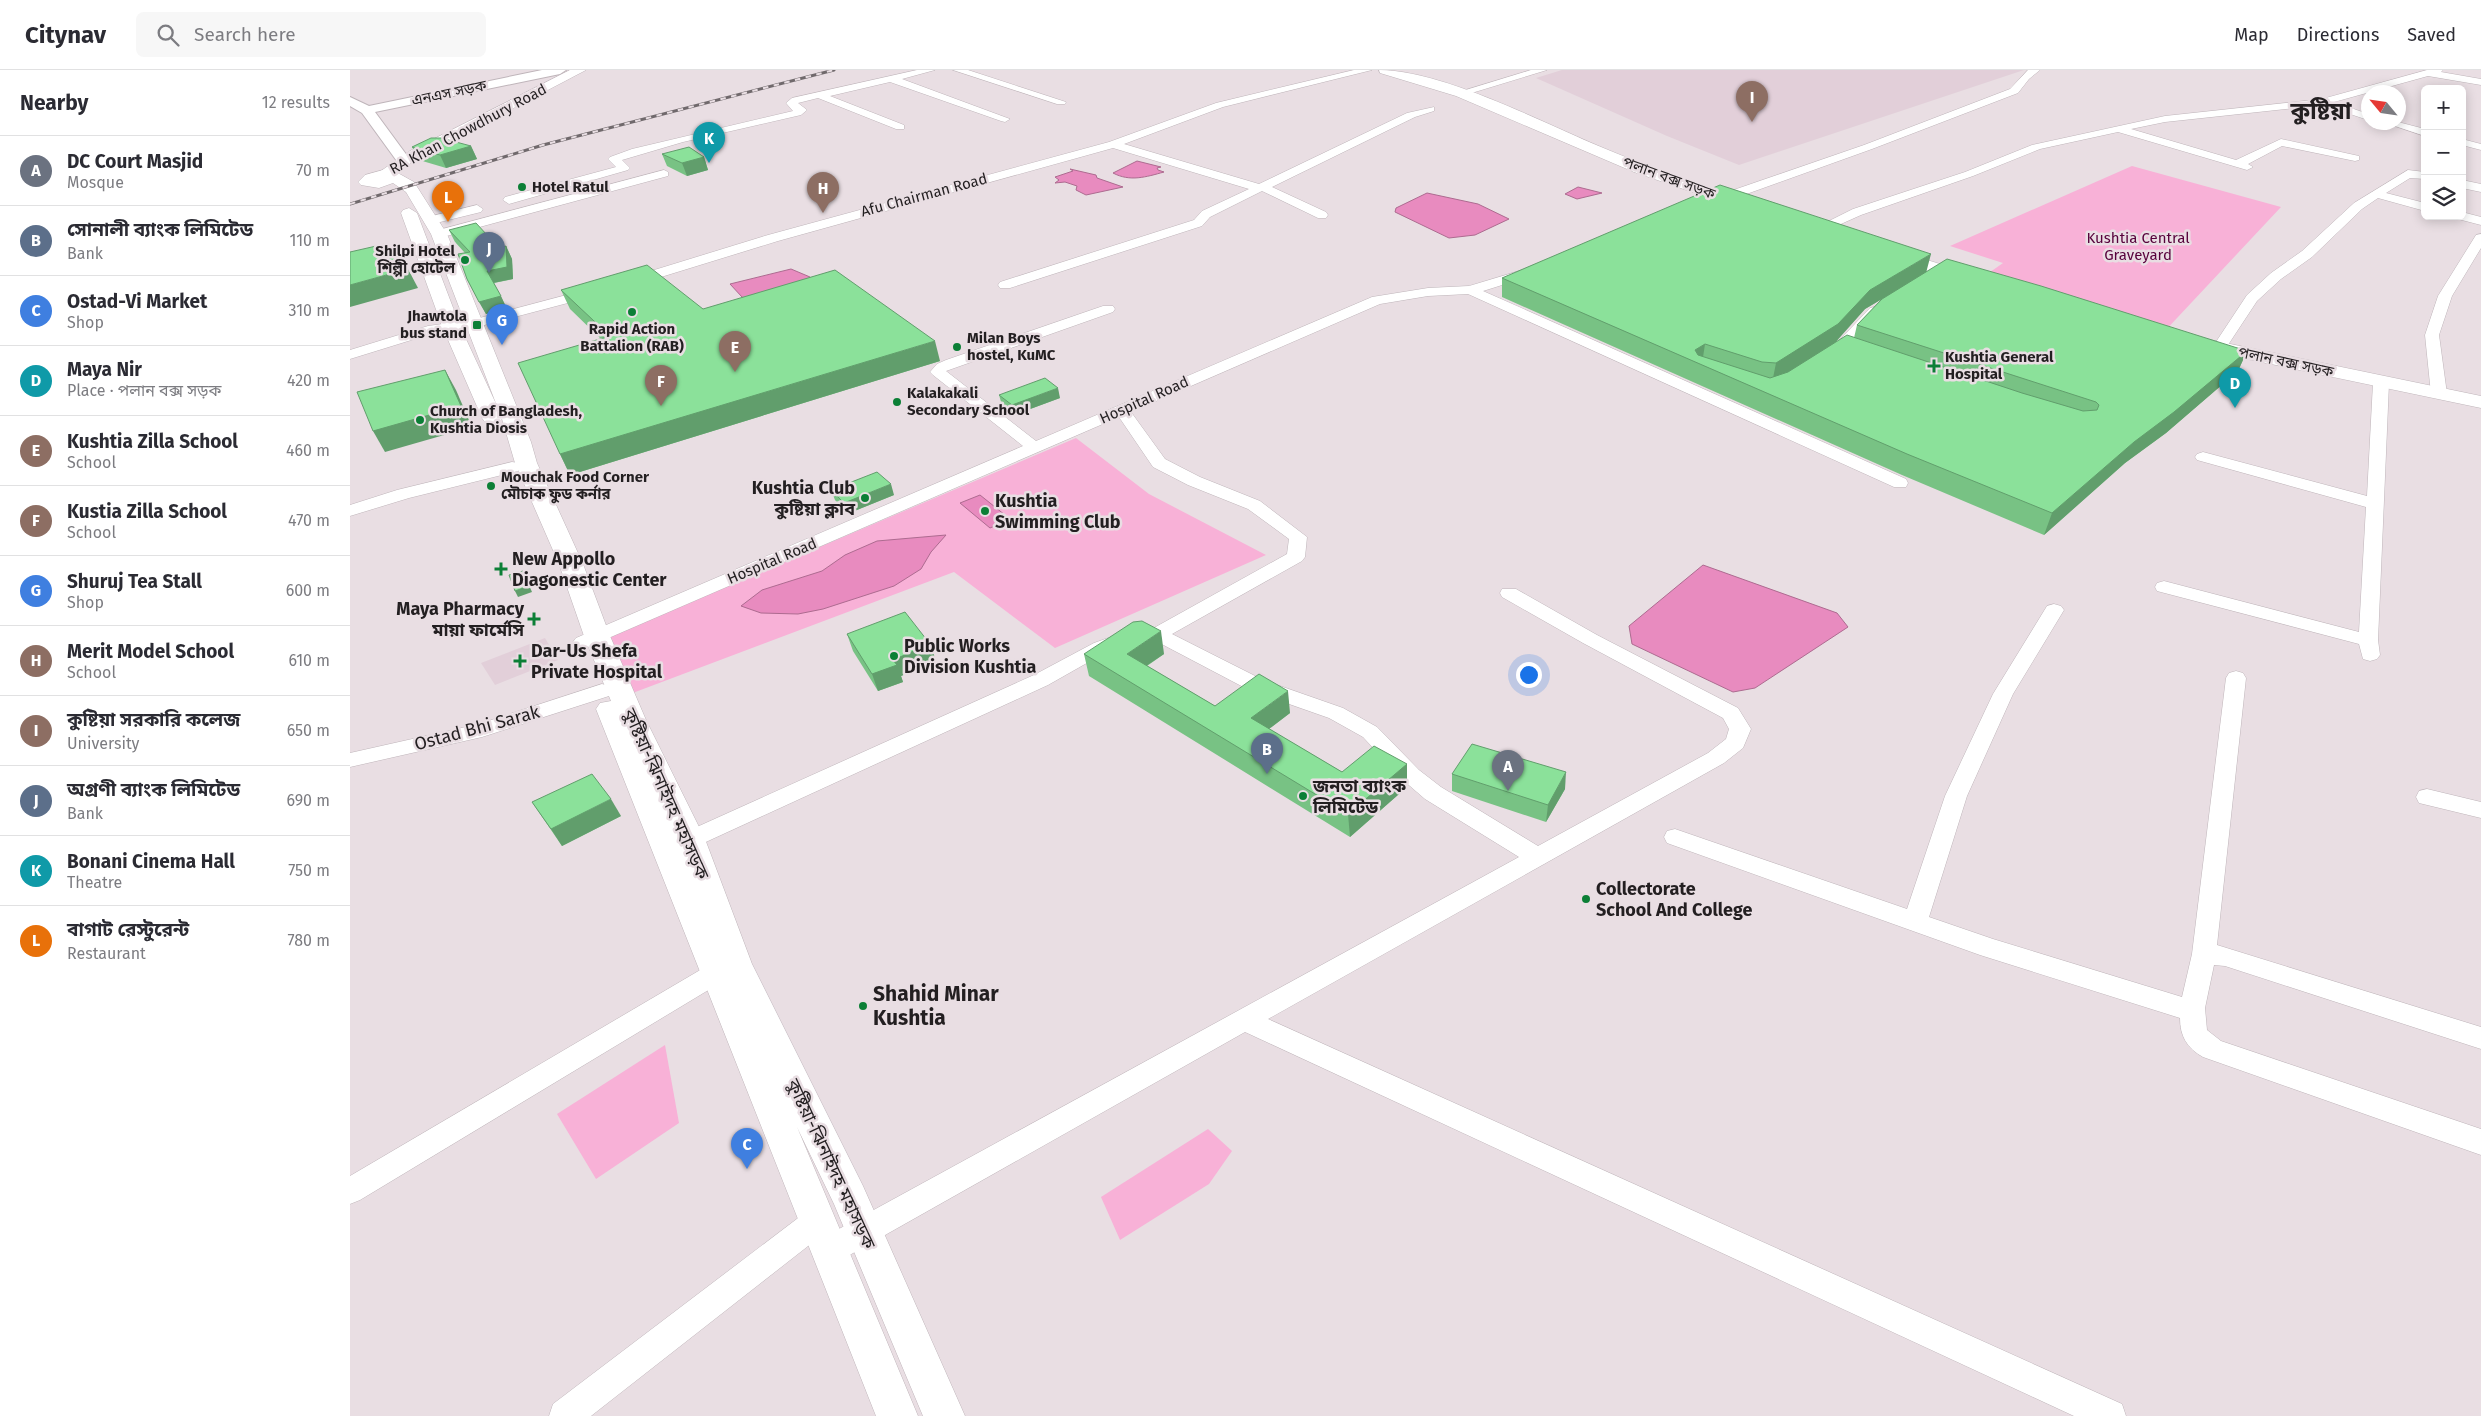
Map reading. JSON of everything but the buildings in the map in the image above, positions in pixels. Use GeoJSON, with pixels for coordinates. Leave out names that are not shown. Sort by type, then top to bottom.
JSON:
{"type":"FeatureCollection","features":[{"type":"Feature","properties":{"kind":"main road","name":"RA Khan Chowdhury Road"},"geometry":{"type":"LineString","coordinates":[[350,188],[385,176],[580,70]]}},
{"type":"Feature","properties":{"kind":"main road","name":"পলান বক্স সড়ক"},"geometry":{"type":"LineString","coordinates":[[1385,70],[1461,93],[1639,168],[1758,210]]}},
{"type":"Feature","properties":{"kind":"main road","name":"কুষ্টিয়া-ঝিনাইদহ মহাসড়ক"},"geometry":{"type":"LineString","coordinates":[[385,176],[430,231],[512,467],[548,532]]}},
{"type":"Feature","properties":{"kind":"main road"},"geometry":{"type":"LineString","coordinates":[[1802,224],[1838,236]]}},
{"type":"Feature","properties":{"kind":"main road"},"geometry":{"type":"LineString","coordinates":[[1876,248],[1935,274],[1987,284]]}},
{"type":"Feature","properties":{"kind":"main road","name":"কুষ্টিয়া-ঝিনাইদহ মহাসড়ক"},"geometry":{"type":"LineString","coordinates":[[462,325],[521,442],[548,532],[624,723],[678,845],[864,1232],[944,1416]]}},
{"type":"Feature","properties":{"kind":"main road","name":"পলান বক্স সড়ক"},"geometry":{"type":"LineString","coordinates":[[2191,341],[2381,383],[2481,402]]}},
{"type":"Feature","properties":{"kind":"main road","name":"কুষ্টিয়া-ঝিনাইদহ মহাসড়ক"},"geometry":{"type":"LineString","coordinates":[[590,639],[602,691],[624,723]]}},
{"type":"Feature","properties":{"kind":"main road","name":"কুষ্টিয়া-ঝিনাইদহ মহাসড়ক"},"geometry":{"type":"LineString","coordinates":[[678,845],[716,973],[816,1222],[897,1416]]}},
{"type":"Feature","properties":{"kind":"street","name":"এনএস সড়ক"},"geometry":{"type":"LineString","coordinates":[[367,110],[560,70]]}},
{"type":"Feature","properties":{"kind":"street"},"geometry":{"type":"LineString","coordinates":[[430,231],[492,205],[624,168],[613,160],[617,158],[716,130],[741,127],[797,113],[802,110],[792,102],[930,70]]}},
{"type":"Feature","properties":{"kind":"street"},"geometry":{"type":"LineString","coordinates":[[958,70],[1061,102]]}},
{"type":"Feature","properties":{"kind":"street","name":"Afu Chairman Road"},"geometry":{"type":"LineString","coordinates":[[350,355],[424,331],[462,325],[612,287],[772,238],[1113,144],[1220,105],[1367,70]]}},
{"type":"Feature","properties":{"kind":"street"},"geometry":{"type":"LineString","coordinates":[[1461,93],[1542,70]]}},
{"type":"Feature","properties":{"kind":"street"},"geometry":{"type":"LineString","coordinates":[[1697,204],[1868,147],[2014,91],[2025,77],[2035,70]]}},
{"type":"Feature","properties":{"kind":"street"},"geometry":{"type":"LineString","coordinates":[[1819,230],[1857,212],[1969,174],[2036,148],[2118,128],[2165,119],[2323,102],[2433,72],[2481,82]]}},
{"type":"Feature","properties":{"kind":"street"},"geometry":{"type":"LineString","coordinates":[[890,79],[1005,119]]}},
{"type":"Feature","properties":{"kind":"street"},"geometry":{"type":"LineString","coordinates":[[819,95],[900,127]]}},
{"type":"Feature","properties":{"kind":"street"},"geometry":{"type":"LineString","coordinates":[[350,101],[367,110],[385,176]]}},
{"type":"Feature","properties":{"kind":"street"},"geometry":{"type":"LineString","coordinates":[[2323,102],[2361,115]]}},
{"type":"Feature","properties":{"kind":"street"},"geometry":{"type":"LineString","coordinates":[[1005,285],[1198,223],[1206,214],[1411,115],[1430,109]]}},
{"type":"Feature","properties":{"kind":"street"},"geometry":{"type":"LineString","coordinates":[[2406,127],[2421,131]]}},
{"type":"Feature","properties":{"kind":"street"},"geometry":{"type":"LineString","coordinates":[[2118,128],[2138,136],[2242,165],[2281,142],[2355,158]]}},
{"type":"Feature","properties":{"kind":"street"},"geometry":{"type":"LineString","coordinates":[[2466,143],[2481,147]]}},
{"type":"Feature","properties":{"kind":"street"},"geometry":{"type":"LineString","coordinates":[[1113,144],[1261,188],[1322,215]]}},
{"type":"Feature","properties":{"kind":"street"},"geometry":{"type":"LineString","coordinates":[[2326,160],[2338,154]]}},
{"type":"Feature","properties":{"kind":"street"},"geometry":{"type":"LineString","coordinates":[[430,231],[664,174]]}},
{"type":"Feature","properties":{"kind":"street"},"geometry":{"type":"LineString","coordinates":[[2219,348],[2252,298],[2276,276],[2307,254],[2358,206],[2408,174],[2421,176]]}},
{"type":"Feature","properties":{"kind":"street"},"geometry":{"type":"LineString","coordinates":[[2466,185],[2481,188]]}},
{"type":"Feature","properties":{"kind":"street"},"geometry":{"type":"LineString","coordinates":[[2376,194],[2421,206]]}},
{"type":"Feature","properties":{"kind":"street"},"geometry":{"type":"LineString","coordinates":[[2466,217],[2481,221]]}},
{"type":"Feature","properties":{"kind":"street"},"geometry":{"type":"LineString","coordinates":[[2439,394],[2432,335],[2445,296],[2481,238]]}},
{"type":"Feature","properties":{"kind":"street","name":"Hospital Road"},"geometry":{"type":"LineString","coordinates":[[590,639],[1377,300],[1428,292],[1470,290],[1542,268]]}},
{"type":"Feature","properties":{"kind":"street"},"geometry":{"type":"LineString","coordinates":[[1470,290],[1900,483]]}},
{"type":"Feature","properties":{"kind":"street"},"geometry":{"type":"LineString","coordinates":[[1825,358],[1840,348],[1871,314],[1884,306]]}},
{"type":"Feature","properties":{"kind":"street"},"geometry":{"type":"LineString","coordinates":[[1035,448],[938,372],[942,367],[951,362],[1108,308]]}},
{"type":"Feature","properties":{"kind":"street"},"geometry":{"type":"LineString","coordinates":[[1840,348],[1858,354]]}},
{"type":"Feature","properties":{"kind":"street"},"geometry":{"type":"LineString","coordinates":[[2164,587],[2369,648],[2381,383]]}},
{"type":"Feature","properties":{"kind":"street"},"geometry":{"type":"LineString","coordinates":[[678,845],[1041,680],[1101,647],[1125,638],[1157,634],[1296,558],[1298,537],[1254,506],[1194,481],[1159,463],[1122,410]]}},
{"type":"Feature","properties":{"kind":"street"},"geometry":{"type":"LineString","coordinates":[[2203,457],[2376,504]]}},
{"type":"Feature","properties":{"kind":"street"},"geometry":{"type":"LineString","coordinates":[[350,511],[403,494],[512,467]]}},
{"type":"Feature","properties":{"kind":"street"},"geometry":{"type":"LineString","coordinates":[[828,1251],[1716,758],[1735,743],[1740,729],[1731,713],[1590,639],[1509,593]]}},
{"type":"Feature","properties":{"kind":"street"},"geometry":{"type":"LineString","coordinates":[[1915,922],[1956,796],[2003,694],[2054,610]]}},
{"type":"Feature","properties":{"kind":"street"},"geometry":{"type":"LineString","coordinates":[[1157,634],[1256,685],[1336,713],[1370,732],[1410,775],[1434,793],[1537,857]]}},
{"type":"Feature","properties":{"kind":"street"},"geometry":{"type":"LineString","coordinates":[[2236,678],[2204,954],[2192,1008],[2194,1036],[2199,1042],[2212,1049],[2481,1142]]}},
{"type":"Feature","properties":{"kind":"street","name":"Ostad Bhi Sarak"},"geometry":{"type":"LineString","coordinates":[[350,760],[482,730],[602,691]]}},
{"type":"Feature","properties":{"kind":"street"},"geometry":{"type":"LineString","coordinates":[[2427,797],[2481,810]]}},
{"type":"Feature","properties":{"kind":"street"},"geometry":{"type":"LineString","coordinates":[[1675,837],[1989,948],[2130,991],[2175,1007],[2192,1008]]}},
{"type":"Feature","properties":{"kind":"street"},"geometry":{"type":"LineString","coordinates":[[2204,954],[2225,956],[2481,1038]]}},
{"type":"Feature","properties":{"kind":"street"},"geometry":{"type":"LineString","coordinates":[[350,1191],[716,973]]}},
{"type":"Feature","properties":{"kind":"street"},"geometry":{"type":"LineString","coordinates":[[1244,1020],[2110,1416]]}},
{"type":"Feature","properties":{"kind":"street"},"geometry":{"type":"LineString","coordinates":[[565,1416],[816,1222]]}},
{"type":"Feature","properties":{"kind":"shaded area"},"geometry":{"type":"Polygon","coordinates":[[[1562,70],[2024,70],[1739,165],[1667,136],[1536,78],[1562,70]]]}},
{"type":"Feature","properties":{"kind":"shaded area"},"geometry":{"type":"Polygon","coordinates":[[[1137,161],[1161,167],[1157,168],[1164,172],[1132,178],[1113,173],[1137,161]]]}},
{"type":"Feature","properties":{"kind":"shaded area"},"geometry":{"type":"Polygon","coordinates":[[[1070,169],[1096,175],[1097,178],[1123,187],[1086,195],[1076,190],[1077,186],[1065,182],[1055,183],[1059,180],[1055,177],[1073,171],[1070,169]]]}},
{"type":"Feature","properties":{"kind":"shaded area"},"geometry":{"type":"Polygon","coordinates":[[[1578,187],[1602,193],[1577,199],[1565,194],[1578,187]]]}},
{"type":"Feature","properties":{"kind":"shaded area"},"geometry":{"type":"Polygon","coordinates":[[[1427,193],[1478,204],[1509,219],[1475,235],[1449,238],[1395,212],[1396,208],[1427,193]]]}},
{"type":"Feature","properties":{"kind":"shaded area"},"geometry":{"type":"Polygon","coordinates":[[[791,269],[810,277],[812,285],[754,305],[742,297],[730,284],[791,269]]]}},
{"type":"Feature","properties":{"kind":"shaded area","name":"Kushtia Swimming Club"},"geometry":{"type":"Polygon","coordinates":[[[980,495],[1010,519],[990,528],[960,503],[980,495]]]}},
{"type":"Feature","properties":{"kind":"shaded area"},"geometry":{"type":"Polygon","coordinates":[[[946,535],[931,552],[921,569],[894,586],[823,609],[798,614],[761,613],[741,606],[762,590],[822,571],[845,555],[877,541],[946,535]]]}},
{"type":"Feature","properties":{"kind":"shaded area"},"geometry":{"type":"Polygon","coordinates":[[[1703,565],[1837,613],[1848,627],[1755,688],[1733,692],[1632,644],[1629,626],[1703,565]]]}},
{"type":"Feature","properties":{"kind":"shaded area","name":"Dar-Us Shefa Private Hospital"},"geometry":{"type":"Polygon","coordinates":[[[545,638],[558,660],[495,685],[481,663],[545,638]]]}},
{"type":"Feature","properties":{"kind":"green space","name":"Kushtia Central Graveyard"},"geometry":{"type":"Polygon","coordinates":[[[2132,166],[2281,207],[2163,333],[1983,277],[2003,263],[1950,246],[2132,166]]]}},
{"type":"Feature","properties":{"kind":"green space"},"geometry":{"type":"Polygon","coordinates":[[[1076,438],[1149,494],[1266,555],[1055,648],[954,572],[630,694],[610,636],[1076,438]]]}},
{"type":"Feature","properties":{"kind":"green space"},"geometry":{"type":"Polygon","coordinates":[[[665,1045],[679,1123],[596,1179],[557,1114],[665,1045]]]}},
{"type":"Feature","properties":{"kind":"green space"},"geometry":{"type":"Polygon","coordinates":[[[1208,1129],[1232,1151],[1209,1184],[1120,1240],[1101,1197],[1208,1129]]]}},
{"type":"Feature","properties":{"kind":"railway"},"geometry":{"type":"LineString","coordinates":[[350,204],[543,145],[834,70]]}},
{"type":"Feature","properties":{"kind":"place","name":"কুষ্টিয়া সরকারি কলেজ"},"geometry":{"type":"Point","coordinates":[1752,122]}},
{"type":"Feature","properties":{"kind":"place","name":"Bonani Cinema Hall"},"geometry":{"type":"Point","coordinates":[709,163]}},
{"type":"Feature","properties":{"kind":"place","name":"Hotel Ratul"},"geometry":{"type":"Point","coordinates":[522,187]}},
{"type":"Feature","properties":{"kind":"place","name":"Merit Model School"},"geometry":{"type":"Point","coordinates":[823,213]}},
{"type":"Feature","properties":{"kind":"place","name":"বাগাট রেস্টুরেন্ট"},"geometry":{"type":"Point","coordinates":[448,222]}},
{"type":"Feature","properties":{"kind":"place","name":"Shilpi Hotel শিল্পী হোটেল"},"geometry":{"type":"Point","coordinates":[465,260]}},
{"type":"Feature","properties":{"kind":"place","name":"অগ্রণী ব্যাংক লিমিটেড"},"geometry":{"type":"Point","coordinates":[489,273]}},
{"type":"Feature","properties":{"kind":"place","name":"Rapid Action Battalion (RAB)"},"geometry":{"type":"Point","coordinates":[632,312]}},
{"type":"Feature","properties":{"kind":"place","name":"Jhawtola bus stand"},"geometry":{"type":"Point","coordinates":[477,325]}},
{"type":"Feature","properties":{"kind":"place","name":"Shuruj Tea Stall"},"geometry":{"type":"Point","coordinates":[502,345]}},
{"type":"Feature","properties":{"kind":"place","name":"Milan Boys hostel, KuMC"},"geometry":{"type":"Point","coordinates":[957,347]}},
{"type":"Feature","properties":{"kind":"place","name":"Kushtia General Hospital"},"geometry":{"type":"Point","coordinates":[1934,366]}},
{"type":"Feature","properties":{"kind":"place","name":"Kushtia Zilla School"},"geometry":{"type":"Point","coordinates":[735,372]}},
{"type":"Feature","properties":{"kind":"place","name":"Kalakakali Secondary School"},"geometry":{"type":"Point","coordinates":[897,402]}},
{"type":"Feature","properties":{"kind":"place","name":"Kustia Zilla School"},"geometry":{"type":"Point","coordinates":[661,406]}},
{"type":"Feature","properties":{"kind":"place","name":"Maya Nir"},"geometry":{"type":"Point","coordinates":[2235,408]}},
{"type":"Feature","properties":{"kind":"place","name":"Church of Bangladesh, Kushtia Diosis"},"geometry":{"type":"Point","coordinates":[420,420]}},
{"type":"Feature","properties":{"kind":"place","name":"Mouchak Food Corner মৌচাক ফুড কর্নার"},"geometry":{"type":"Point","coordinates":[491,486]}},
{"type":"Feature","properties":{"kind":"place","name":"Kushtia Club কুষ্টিয়া ক্লাব"},"geometry":{"type":"Point","coordinates":[865,498]}},
{"type":"Feature","properties":{"kind":"place","name":"Kushtia Swimming Club"},"geometry":{"type":"Point","coordinates":[985,511]}},
{"type":"Feature","properties":{"kind":"place","name":"New Appollo Diagonestic Center"},"geometry":{"type":"Point","coordinates":[501,569]}},
{"type":"Feature","properties":{"kind":"place","name":"Maya Pharmacy মায়া ফার্মেসি"},"geometry":{"type":"Point","coordinates":[534,619]}},
{"type":"Feature","properties":{"kind":"place","name":"Public Works Division Kushtia"},"geometry":{"type":"Point","coordinates":[894,656]}},
{"type":"Feature","properties":{"kind":"place","name":"Dar-Us Shefa Private Hospital"},"geometry":{"type":"Point","coordinates":[520,661]}},
{"type":"Feature","properties":{"kind":"place","name":"সোনালী ব্যাংক লিমিটেড"},"geometry":{"type":"Point","coordinates":[1267,774]}},
{"type":"Feature","properties":{"kind":"place","name":"DC Court Masjid"},"geometry":{"type":"Point","coordinates":[1508,791]}},
{"type":"Feature","properties":{"kind":"place","name":"জনতা ব্যাংক লিমিটেড"},"geometry":{"type":"Point","coordinates":[1303,796]}},
{"type":"Feature","properties":{"kind":"place","name":"Collectorate School And College"},"geometry":{"type":"Point","coordinates":[1586,899]}},
{"type":"Feature","properties":{"kind":"place","name":"Shahid Minar Kushtia"},"geometry":{"type":"Point","coordinates":[863,1006]}},
{"type":"Feature","properties":{"kind":"place","name":"Ostad-Vi Market"},"geometry":{"type":"Point","coordinates":[747,1169]}},
{"type":"Feature","properties":{"kind":"district","name":"কুষ্টিয়া"},"geometry":{"type":"Point","coordinates":[2321,111]}}]}
